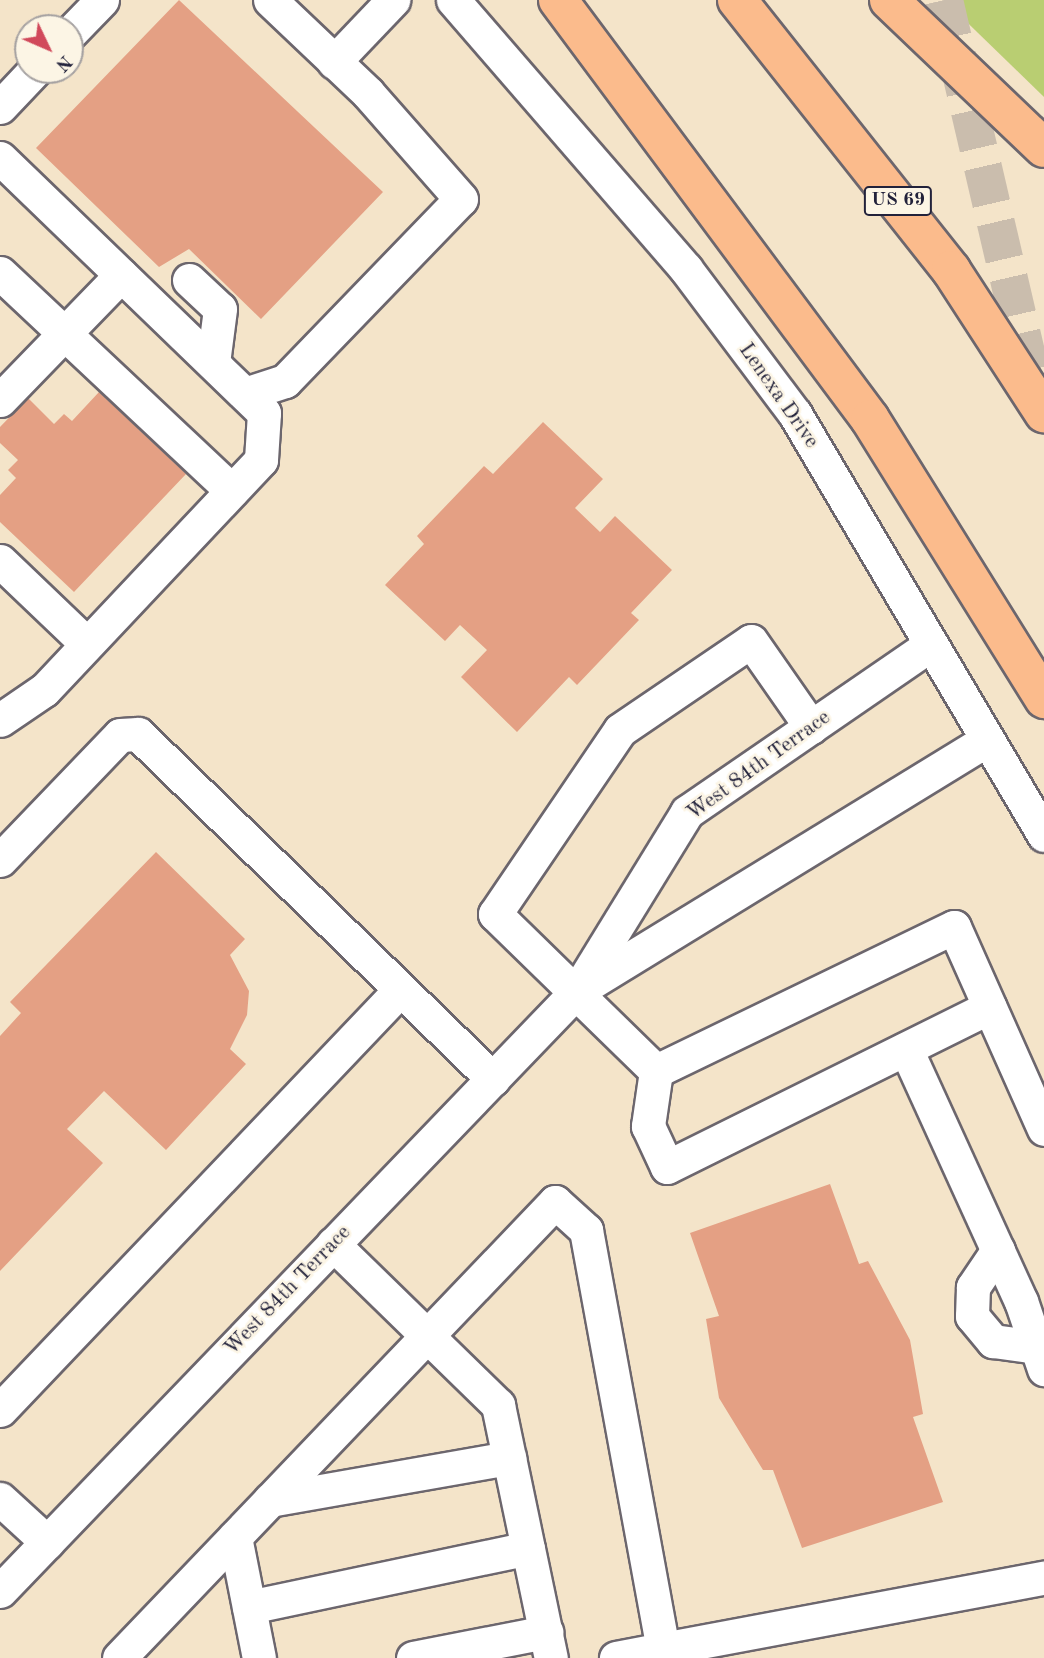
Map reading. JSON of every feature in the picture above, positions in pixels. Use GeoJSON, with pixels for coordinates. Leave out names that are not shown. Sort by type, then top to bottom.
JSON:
{"type":"FeatureCollection","features":[{"type":"Feature","properties":{"kind":"highway"},"geometry":{"type":"LineString","coordinates":[[558,0],[870,419],[1044,699]]}},
{"type":"Feature","properties":{"kind":"highway","name":"US 69"},"geometry":{"type":"LineString","coordinates":[[737,0],[951,270],[1044,413]]}},
{"type":"Feature","properties":{"kind":"highway"},"geometry":{"type":"LineString","coordinates":[[889,0],[1044,148]]}},
{"type":"Feature","properties":{"kind":"street"},"geometry":{"type":"LineString","coordinates":[[84,19],[102,0]]}},
{"type":"Feature","properties":{"kind":"street"},"geometry":{"type":"LineString","coordinates":[[245,394],[285,381],[461,199],[334,62],[270,0]]}},
{"type":"Feature","properties":{"kind":"street"},"geometry":{"type":"LineString","coordinates":[[334,62],[393,0]]}},
{"type":"Feature","properties":{"kind":"street","name":"Lenexa Drive"},"geometry":{"type":"LineString","coordinates":[[453,0],[686,269],[795,414],[1044,835]]}},
{"type":"Feature","properties":{"kind":"street"},"geometry":{"type":"LineString","coordinates":[[0,107],[22,84]]}},
{"type":"Feature","properties":{"kind":"street"},"geometry":{"type":"LineString","coordinates":[[0,158],[264,413],[261,460],[44,690],[5,705]]}},
{"type":"Feature","properties":{"kind":"street"},"geometry":{"type":"LineString","coordinates":[[0,273],[232,491]]}},
{"type":"Feature","properties":{"kind":"street"},"geometry":{"type":"LineString","coordinates":[[0,399],[121,275]]}},
{"type":"Feature","properties":{"kind":"street"},"geometry":{"type":"LineString","coordinates":[[189,279],[220,309],[213,363]]}},
{"type":"Feature","properties":{"kind":"street"},"geometry":{"type":"LineString","coordinates":[[0,561],[88,644]]}},
{"type":"Feature","properties":{"kind":"street"},"geometry":{"type":"LineString","coordinates":[[656,1071],[577,991],[495,914],[620,730],[751,641],[811,727]]}},
{"type":"Feature","properties":{"kind":"street","name":"West 84th Terrace"},"geometry":{"type":"LineString","coordinates":[[0,1591],[577,991],[687,812],[931,645]]}},
{"type":"Feature","properties":{"kind":"street"},"geometry":{"type":"LineString","coordinates":[[0,860],[120,735],[138,734],[399,991],[493,1079]]}},
{"type":"Feature","properties":{"kind":"street","name":"West 84th Terrace"},"geometry":{"type":"LineString","coordinates":[[577,991],[986,740]]}},
{"type":"Feature","properties":{"kind":"street"},"geometry":{"type":"LineString","coordinates":[[656,1071],[954,928],[1044,1129]]}},
{"type":"Feature","properties":{"kind":"street"},"geometry":{"type":"LineString","coordinates":[[0,1410],[399,991]]}},
{"type":"Feature","properties":{"kind":"street"},"geometry":{"type":"LineString","coordinates":[[656,1071],[648,1126],[667,1167],[990,1007]]}},
{"type":"Feature","properties":{"kind":"street"},"geometry":{"type":"LineString","coordinates":[[906,1049],[998,1250],[1032,1297],[1040,1358],[993,1341],[972,1317],[974,1287],[998,1250]]}},
{"type":"Feature","properties":{"kind":"street"},"geometry":{"type":"LineString","coordinates":[[119,1658],[555,1202],[586,1230],[663,1649]]}},
{"type":"Feature","properties":{"kind":"street"},"geometry":{"type":"LineString","coordinates":[[333,1244],[498,1405],[548,1645],[413,1658]]}},
{"type":"Feature","properties":{"kind":"street"},"geometry":{"type":"LineString","coordinates":[[270,1500],[509,1458]]}},
{"type":"Feature","properties":{"kind":"street"},"geometry":{"type":"LineString","coordinates":[[0,1500],[47,1542]]}},
{"type":"Feature","properties":{"kind":"street"},"geometry":{"type":"LineString","coordinates":[[235,1536],[259,1658]]}},
{"type":"Feature","properties":{"kind":"street"},"geometry":{"type":"LineString","coordinates":[[249,1607],[528,1548]]}},
{"type":"Feature","properties":{"kind":"street"},"geometry":{"type":"LineString","coordinates":[[617,1658],[663,1649],[745,1646],[1044,1578]]}},
{"type":"Feature","properties":{"kind":"green space"},"geometry":{"type":"Polygon","coordinates":[[[944,0],[1044,0],[1044,97],[944,0]]]}},
{"type":"Feature","properties":{"kind":"building"},"geometry":{"type":"Polygon","coordinates":[[[179,0],[383,192],[261,319],[189,249],[159,267],[36,148],[179,0]]]}},
{"type":"Feature","properties":{"kind":"building"},"geometry":{"type":"Polygon","coordinates":[[[99,392],[186,474],[74,592],[0,522],[0,495],[16,478],[8,470],[18,460],[0,443],[0,427],[28,398],[54,424],[64,414],[72,421],[99,392]]]}},
{"type":"Feature","properties":{"kind":"building"},"geometry":{"type":"Polygon","coordinates":[[[543,422],[603,479],[575,508],[600,532],[615,516],[672,570],[631,613],[639,620],[577,685],[569,677],[517,732],[461,677],[487,650],[460,625],[445,641],[385,585],[424,544],[417,536],[484,466],[493,474],[543,422]]]}},
{"type":"Feature","properties":{"kind":"building"},"geometry":{"type":"Polygon","coordinates":[[[156,852],[245,939],[230,955],[249,991],[247,1015],[230,1049],[246,1064],[166,1150],[104,1091],[67,1129],[103,1163],[0,1271],[0,1036],[21,1013],[10,1002],[156,852]]]}},
{"type":"Feature","properties":{"kind":"building"},"geometry":{"type":"Polygon","coordinates":[[[830,1184],[859,1264],[868,1261],[910,1340],[923,1414],[913,1417],[943,1502],[802,1548],[773,1470],[763,1470],[719,1398],[706,1319],[719,1316],[690,1233],[830,1184]]]}},
{"type":"Feature","properties":{"kind":"tunnel"},"geometry":{"type":"LineString","coordinates":[[944,0],[1037,400]]}}]}
